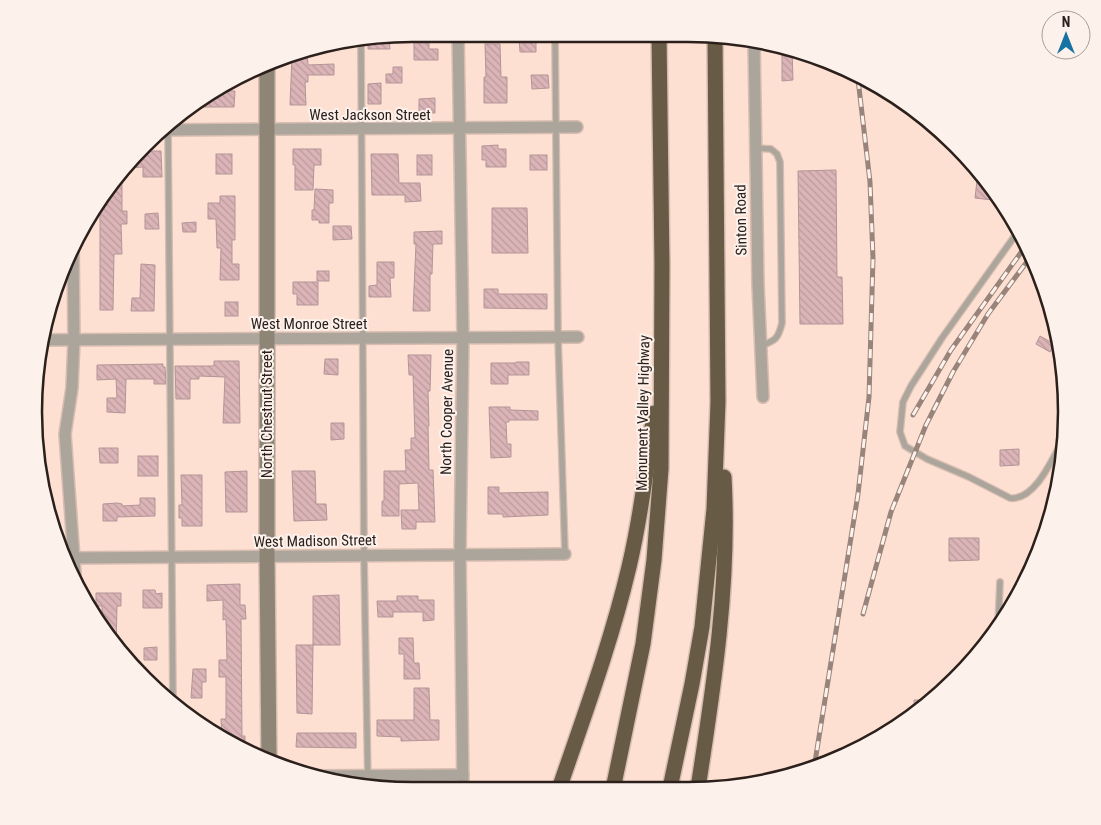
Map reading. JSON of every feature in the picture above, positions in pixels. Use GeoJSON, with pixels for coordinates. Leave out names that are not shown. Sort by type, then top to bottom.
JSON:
{"type":"FeatureCollection","features":[{"type":"Feature","properties":{"kind":"highway","name":"Monument Valley Highway"},"geometry":{"type":"LineString","coordinates":[[614,782],[642,652],[654,560],[661,469],[662,334],[659,42]]}},
{"type":"Feature","properties":{"kind":"highway"},"geometry":{"type":"LineString","coordinates":[[671,782],[702,627],[712,525],[718,402],[715,43]]}},
{"type":"Feature","properties":{"kind":"highway"},"geometry":{"type":"LineString","coordinates":[[561,782],[608,644],[629,566],[651,438],[662,334]]}},
{"type":"Feature","properties":{"kind":"highway"},"geometry":{"type":"LineString","coordinates":[[699,782],[716,669],[724,589],[725,498],[718,402]]}},
{"type":"Feature","properties":{"kind":"main road","name":"North Chestnut Street"},"geometry":{"type":"LineString","coordinates":[[267,73],[269,753]]}},
{"type":"Feature","properties":{"kind":"street","name":"North Cooper Avenue"},"geometry":{"type":"LineString","coordinates":[[458,42],[463,338],[460,554],[463,782]]}},
{"type":"Feature","properties":{"kind":"street","name":"Sinton Road"},"geometry":{"type":"LineString","coordinates":[[754,49],[754,148],[763,398]]}},
{"type":"Feature","properties":{"kind":"street","name":"West Jackson Street"},"geometry":{"type":"LineString","coordinates":[[175,129],[268,131],[459,130],[577,127]]}},
{"type":"Feature","properties":{"kind":"street"},"geometry":{"type":"LineString","coordinates":[[70,552],[71,535],[65,434],[72,388],[74,339],[73,266]]}},
{"type":"Feature","properties":{"kind":"street","name":"West Monroe Street"},"geometry":{"type":"LineString","coordinates":[[50,340],[578,337]]}},
{"type":"Feature","properties":{"kind":"street","name":"West Madison Street"},"geometry":{"type":"LineString","coordinates":[[73,558],[565,554]]}},
{"type":"Feature","properties":{"kind":"street"},"geometry":{"type":"LineString","coordinates":[[376,780],[463,775]]}},
{"type":"Feature","properties":{"kind":"lane"},"geometry":{"type":"LineString","coordinates":[[555,42],[558,337],[565,554]]}},
{"type":"Feature","properties":{"kind":"lane"},"geometry":{"type":"LineString","coordinates":[[361,46],[364,556],[368,779]]}},
{"type":"Feature","properties":{"kind":"lane"},"geometry":{"type":"LineString","coordinates":[[167,136],[173,694]]}},
{"type":"Feature","properties":{"kind":"lane"},"geometry":{"type":"LineString","coordinates":[[754,148],[772,149],[777,154],[780,162],[782,323],[780,334],[775,340],[761,346]]}},
{"type":"Feature","properties":{"kind":"lane"},"geometry":{"type":"LineString","coordinates":[[1014,237],[942,338],[911,386],[903,402],[900,432],[906,446],[927,459],[969,477],[1010,498],[1024,495],[1038,483],[1056,451]]}},
{"type":"Feature","properties":{"kind":"lane"},"geometry":{"type":"LineString","coordinates":[[999,614],[1000,582]]}},
{"type":"Feature","properties":{"kind":"building"},"geometry":{"type":"Polygon","coordinates":[[[414,42],[429,42],[429,49],[438,49],[438,60],[414,60],[414,42]]]}},
{"type":"Feature","properties":{"kind":"building"},"geometry":{"type":"Polygon","coordinates":[[[519,42],[536,42],[536,52],[520,52],[519,42]]]}},
{"type":"Feature","properties":{"kind":"building"},"geometry":{"type":"Polygon","coordinates":[[[389,43],[390,49],[368,49],[368,46],[389,43]]]}},
{"type":"Feature","properties":{"kind":"building"},"geometry":{"type":"Polygon","coordinates":[[[485,44],[500,44],[501,77],[507,77],[507,103],[484,103],[484,77],[486,77],[485,44]]]}},
{"type":"Feature","properties":{"kind":"building"},"geometry":{"type":"Polygon","coordinates":[[[782,55],[792,58],[793,80],[782,81],[782,55]]]}},
{"type":"Feature","properties":{"kind":"building"},"geometry":{"type":"Polygon","coordinates":[[[308,58],[308,65],[334,64],[334,75],[308,75],[308,82],[305,82],[306,105],[290,105],[292,63],[308,58]]]}},
{"type":"Feature","properties":{"kind":"building"},"geometry":{"type":"Polygon","coordinates":[[[393,67],[402,67],[402,83],[386,83],[386,74],[393,74],[393,67]]]}},
{"type":"Feature","properties":{"kind":"building"},"geometry":{"type":"Polygon","coordinates":[[[531,75],[548,75],[549,88],[532,89],[531,75]]]}},
{"type":"Feature","properties":{"kind":"building"},"geometry":{"type":"Polygon","coordinates":[[[381,83],[381,104],[368,104],[368,84],[381,83]]]}},
{"type":"Feature","properties":{"kind":"building"},"geometry":{"type":"Polygon","coordinates":[[[235,91],[234,107],[204,107],[227,92],[235,91]]]}},
{"type":"Feature","properties":{"kind":"building"},"geometry":{"type":"Polygon","coordinates":[[[435,98],[435,113],[419,113],[419,99],[435,98]]]}},
{"type":"Feature","properties":{"kind":"building"},"geometry":{"type":"Polygon","coordinates":[[[498,145],[498,149],[506,149],[506,167],[486,167],[486,160],[482,160],[482,146],[498,145]]]}},
{"type":"Feature","properties":{"kind":"building"},"geometry":{"type":"Polygon","coordinates":[[[293,149],[321,149],[321,165],[314,165],[313,190],[295,190],[293,149]]]}},
{"type":"Feature","properties":{"kind":"building"},"geometry":{"type":"Polygon","coordinates":[[[151,151],[161,151],[162,177],[143,177],[143,167],[135,168],[151,151]]]}},
{"type":"Feature","properties":{"kind":"building"},"geometry":{"type":"Polygon","coordinates":[[[216,154],[232,154],[232,174],[216,174],[216,154]]]}},
{"type":"Feature","properties":{"kind":"building"},"geometry":{"type":"Polygon","coordinates":[[[371,154],[398,154],[399,183],[420,183],[421,201],[405,202],[405,195],[372,195],[371,154]]]}},
{"type":"Feature","properties":{"kind":"building"},"geometry":{"type":"Polygon","coordinates":[[[417,155],[432,155],[432,175],[417,175],[417,155]]]}},
{"type":"Feature","properties":{"kind":"building"},"geometry":{"type":"Polygon","coordinates":[[[530,155],[547,155],[547,170],[530,170],[530,155]]]}},
{"type":"Feature","properties":{"kind":"building"},"geometry":{"type":"Polygon","coordinates":[[[836,170],[837,277],[842,277],[843,324],[800,324],[798,171],[836,170]]]}},
{"type":"Feature","properties":{"kind":"building"},"geometry":{"type":"Polygon","coordinates":[[[977,181],[991,200],[975,198],[977,181]]]}},
{"type":"Feature","properties":{"kind":"building"},"geometry":{"type":"Polygon","coordinates":[[[122,183],[122,211],[127,211],[127,224],[121,224],[122,254],[114,254],[113,310],[100,310],[100,215],[122,183]]]}},
{"type":"Feature","properties":{"kind":"building"},"geometry":{"type":"Polygon","coordinates":[[[315,189],[333,190],[333,203],[329,203],[329,223],[319,223],[319,220],[312,220],[315,189]]]}},
{"type":"Feature","properties":{"kind":"building"},"geometry":{"type":"Polygon","coordinates":[[[220,196],[235,196],[235,240],[232,240],[232,264],[239,264],[239,280],[220,280],[221,248],[217,248],[216,219],[208,219],[208,203],[220,203],[220,196]]]}},
{"type":"Feature","properties":{"kind":"building"},"geometry":{"type":"Polygon","coordinates":[[[492,208],[527,208],[528,253],[492,253],[492,208]]]}},
{"type":"Feature","properties":{"kind":"building"},"geometry":{"type":"Polygon","coordinates":[[[158,213],[159,229],[145,229],[145,214],[158,213]]]}},
{"type":"Feature","properties":{"kind":"building"},"geometry":{"type":"Polygon","coordinates":[[[196,222],[196,232],[183,232],[182,223],[196,222]]]}},
{"type":"Feature","properties":{"kind":"building"},"geometry":{"type":"Polygon","coordinates":[[[333,226],[351,226],[352,239],[333,240],[333,226]]]}},
{"type":"Feature","properties":{"kind":"building"},"geometry":{"type":"Polygon","coordinates":[[[442,231],[442,244],[433,244],[432,274],[430,274],[430,311],[413,311],[416,244],[414,244],[414,232],[442,231]]]}},
{"type":"Feature","properties":{"kind":"building"},"geometry":{"type":"Polygon","coordinates":[[[377,262],[394,262],[394,278],[390,278],[391,297],[369,297],[369,286],[377,285],[377,262]]]}},
{"type":"Feature","properties":{"kind":"building"},"geometry":{"type":"Polygon","coordinates":[[[141,264],[155,265],[154,311],[131,311],[132,298],[140,298],[141,264]]]}},
{"type":"Feature","properties":{"kind":"building"},"geometry":{"type":"Polygon","coordinates":[[[317,271],[329,271],[329,281],[317,281],[317,271]]]}},
{"type":"Feature","properties":{"kind":"building"},"geometry":{"type":"Polygon","coordinates":[[[293,282],[318,282],[318,305],[297,305],[297,294],[293,294],[293,282]]]}},
{"type":"Feature","properties":{"kind":"building"},"geometry":{"type":"Polygon","coordinates":[[[484,289],[498,289],[498,294],[547,294],[547,309],[484,308],[484,289]]]}},
{"type":"Feature","properties":{"kind":"building"},"geometry":{"type":"Polygon","coordinates":[[[225,302],[238,302],[238,316],[225,316],[225,302]]]}},
{"type":"Feature","properties":{"kind":"building"},"geometry":{"type":"Polygon","coordinates":[[[1040,336],[1051,343],[1052,348],[1050,352],[1036,344],[1040,336]]]}},
{"type":"Feature","properties":{"kind":"building"},"geometry":{"type":"Polygon","coordinates":[[[408,355],[431,355],[430,391],[428,391],[429,470],[433,470],[435,522],[416,522],[416,529],[402,529],[401,510],[419,510],[418,483],[399,484],[399,516],[382,516],[384,471],[406,471],[405,450],[411,450],[411,438],[415,438],[413,375],[409,375],[408,355]]]}},
{"type":"Feature","properties":{"kind":"building"},"geometry":{"type":"Polygon","coordinates":[[[325,359],[338,359],[338,375],[324,374],[325,359]]]}},
{"type":"Feature","properties":{"kind":"building"},"geometry":{"type":"Polygon","coordinates":[[[214,361],[239,361],[240,423],[223,423],[225,377],[199,376],[199,379],[190,379],[190,399],[176,399],[175,366],[214,366],[214,361]]]}},
{"type":"Feature","properties":{"kind":"building"},"geometry":{"type":"Polygon","coordinates":[[[529,362],[529,375],[508,375],[508,384],[491,384],[491,363],[529,362]]]}},
{"type":"Feature","properties":{"kind":"building"},"geometry":{"type":"Polygon","coordinates":[[[163,364],[163,367],[165,367],[166,384],[154,384],[154,379],[126,379],[125,413],[107,412],[107,398],[117,398],[116,379],[97,380],[97,365],[163,364]]]}},
{"type":"Feature","properties":{"kind":"building"},"geometry":{"type":"Polygon","coordinates":[[[489,407],[510,407],[510,410],[538,411],[538,420],[509,420],[509,422],[506,422],[507,444],[511,444],[511,457],[491,458],[489,407]]]}},
{"type":"Feature","properties":{"kind":"building"},"geometry":{"type":"Polygon","coordinates":[[[331,423],[344,423],[344,439],[331,440],[331,423]]]}},
{"type":"Feature","properties":{"kind":"building"},"geometry":{"type":"Polygon","coordinates":[[[99,448],[118,448],[118,463],[100,463],[99,448]]]}},
{"type":"Feature","properties":{"kind":"building"},"geometry":{"type":"Polygon","coordinates":[[[1019,449],[1019,465],[1000,466],[1000,450],[1019,449]]]}},
{"type":"Feature","properties":{"kind":"building"},"geometry":{"type":"Polygon","coordinates":[[[138,456],[158,456],[158,476],[138,476],[138,456]]]}},
{"type":"Feature","properties":{"kind":"building"},"geometry":{"type":"Polygon","coordinates":[[[247,471],[247,512],[226,512],[225,472],[247,471]]]}},
{"type":"Feature","properties":{"kind":"building"},"geometry":{"type":"Polygon","coordinates":[[[292,471],[315,471],[316,504],[326,504],[327,520],[294,521],[292,471]]]}},
{"type":"Feature","properties":{"kind":"building"},"geometry":{"type":"Polygon","coordinates":[[[181,475],[202,475],[202,526],[182,526],[182,518],[179,518],[179,505],[182,505],[181,475]]]}},
{"type":"Feature","properties":{"kind":"building"},"geometry":{"type":"Polygon","coordinates":[[[488,487],[499,487],[499,493],[548,492],[548,515],[503,517],[503,514],[488,514],[488,487]]]}},
{"type":"Feature","properties":{"kind":"building"},"geometry":{"type":"Polygon","coordinates":[[[140,498],[155,498],[155,516],[117,517],[117,521],[103,521],[103,504],[140,505],[140,498]]]}},
{"type":"Feature","properties":{"kind":"building"},"geometry":{"type":"Polygon","coordinates":[[[949,538],[979,538],[979,560],[949,561],[949,538]]]}},
{"type":"Feature","properties":{"kind":"building"},"geometry":{"type":"Polygon","coordinates":[[[240,584],[240,605],[245,605],[246,619],[241,619],[242,736],[245,736],[245,742],[221,729],[221,719],[226,719],[226,677],[219,677],[219,660],[227,660],[226,619],[223,620],[223,600],[207,601],[207,585],[240,584]]]}},
{"type":"Feature","properties":{"kind":"building"},"geometry":{"type":"Polygon","coordinates":[[[143,590],[155,590],[156,594],[162,593],[162,608],[143,608],[143,590]]]}},
{"type":"Feature","properties":{"kind":"building"},"geometry":{"type":"Polygon","coordinates":[[[96,593],[121,593],[121,606],[117,606],[116,634],[102,613],[102,606],[96,604],[96,593]]]}},
{"type":"Feature","properties":{"kind":"building"},"geometry":{"type":"Polygon","coordinates":[[[339,595],[340,645],[313,645],[313,596],[339,595]]]}},
{"type":"Feature","properties":{"kind":"building"},"geometry":{"type":"Polygon","coordinates":[[[397,596],[418,596],[418,600],[434,600],[434,620],[423,621],[423,612],[393,612],[393,617],[378,617],[377,601],[397,601],[397,596]]]}},
{"type":"Feature","properties":{"kind":"building"},"geometry":{"type":"Polygon","coordinates":[[[399,638],[413,638],[414,663],[419,663],[420,679],[404,679],[404,654],[399,654],[399,638]]]}},
{"type":"Feature","properties":{"kind":"building"},"geometry":{"type":"Polygon","coordinates":[[[296,645],[313,645],[312,714],[297,713],[296,645]]]}},
{"type":"Feature","properties":{"kind":"building"},"geometry":{"type":"Polygon","coordinates":[[[157,647],[157,660],[144,660],[144,648],[157,647]]]}},
{"type":"Feature","properties":{"kind":"building"},"geometry":{"type":"Polygon","coordinates":[[[193,669],[206,669],[206,682],[202,682],[202,698],[191,698],[193,669]]]}},
{"type":"Feature","properties":{"kind":"building"},"geometry":{"type":"Polygon","coordinates":[[[414,688],[429,688],[430,720],[439,720],[439,740],[401,741],[401,737],[377,736],[377,720],[414,720],[414,688]]]}},
{"type":"Feature","properties":{"kind":"building"},"geometry":{"type":"Polygon","coordinates":[[[914,700],[921,700],[914,706],[914,700]]]}},
{"type":"Feature","properties":{"kind":"building"},"geometry":{"type":"Polygon","coordinates":[[[297,733],[356,733],[356,748],[296,747],[297,733]]]}},
{"type":"Feature","properties":{"kind":"railway"},"geometry":{"type":"LineString","coordinates":[[815,760],[858,494],[869,397],[873,258],[870,182],[859,84]]}},
{"type":"Feature","properties":{"kind":"railway"},"geometry":{"type":"LineString","coordinates":[[913,415],[951,350],[1021,252]]}},
{"type":"Feature","properties":{"kind":"railway"},"geometry":{"type":"LineString","coordinates":[[863,614],[891,512],[926,425],[953,372],[988,314],[1026,263]]}}]}
